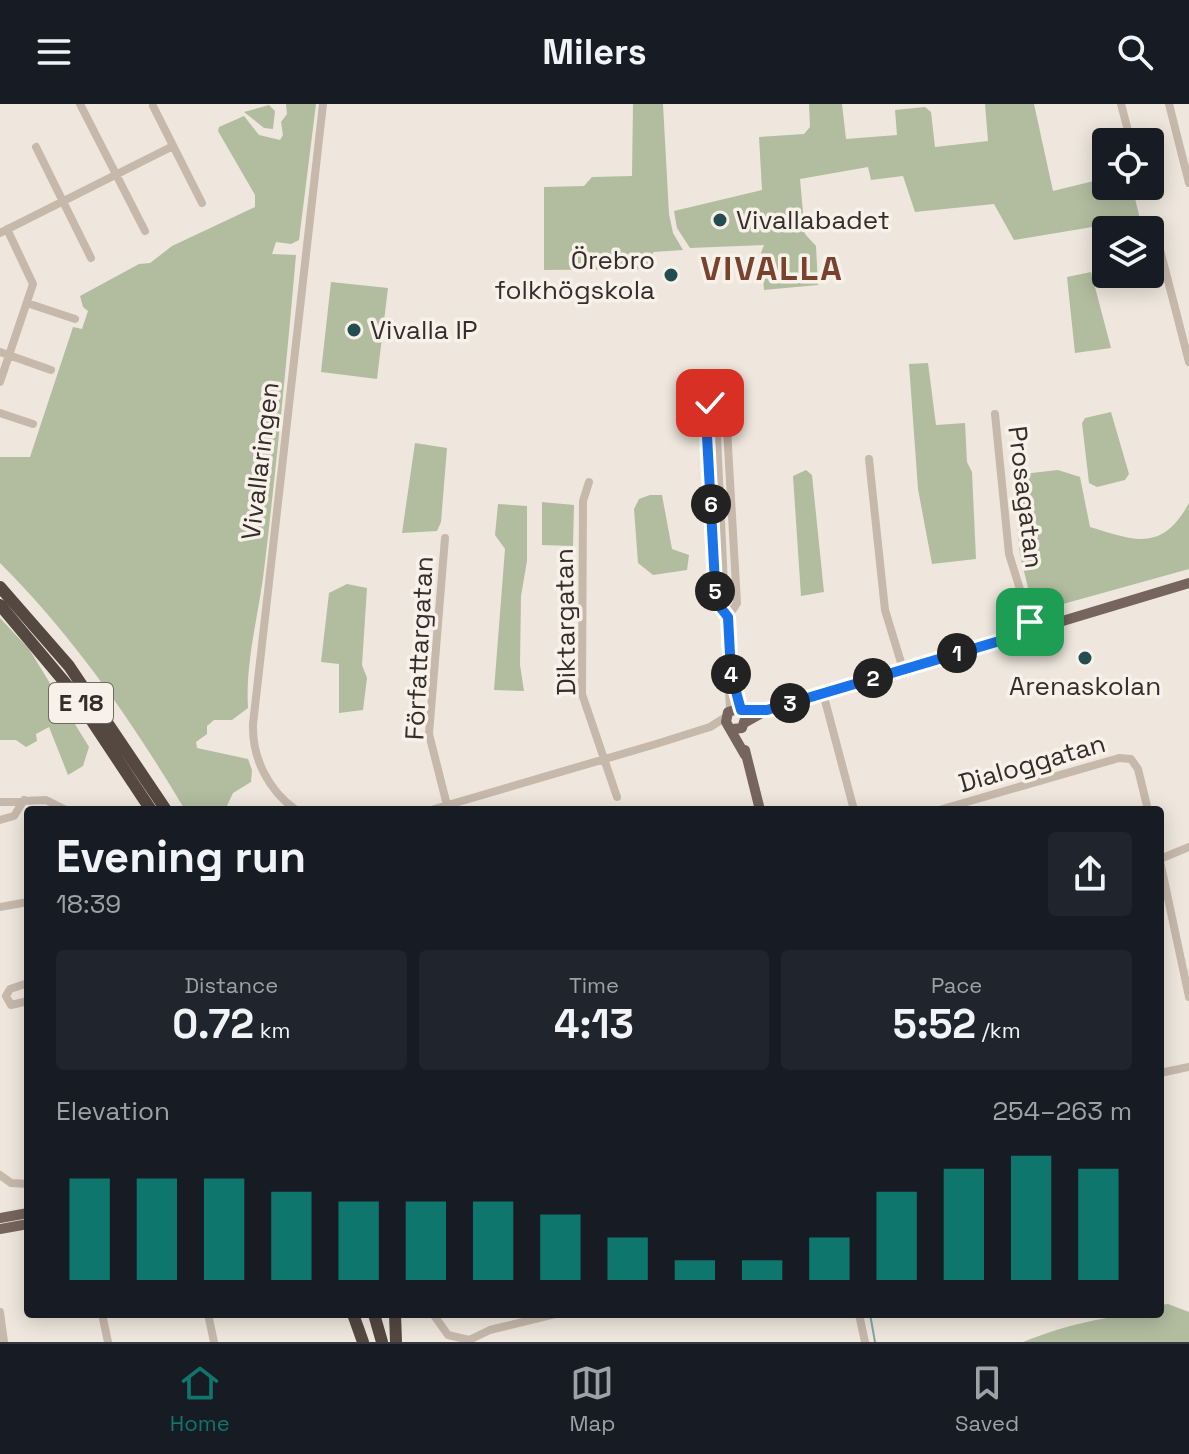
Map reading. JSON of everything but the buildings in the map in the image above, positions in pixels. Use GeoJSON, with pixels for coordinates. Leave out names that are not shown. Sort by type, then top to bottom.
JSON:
{"type":"FeatureCollection","features":[{"type":"Feature","properties":{"kind":"highway","name":"E 18"},"geometry":{"type":"LineString","coordinates":[[0,587],[40,630],[92,697],[163,806]]}},
{"type":"Feature","properties":{"kind":"highway","name":"E 18"},"geometry":{"type":"LineString","coordinates":[[0,605],[72,691],[148,806]]}},
{"type":"Feature","properties":{"kind":"highway"},"geometry":{"type":"LineString","coordinates":[[357,1318],[365,1342]]}},
{"type":"Feature","properties":{"kind":"highway"},"geometry":{"type":"LineString","coordinates":[[375,1318],[382,1342]]}},
{"type":"Feature","properties":{"kind":"highway"},"geometry":{"type":"LineString","coordinates":[[395,1318],[396,1342]]}},
{"type":"Feature","properties":{"kind":"main road"},"geometry":{"type":"LineString","coordinates":[[759,806],[736,719],[1189,583]]}},
{"type":"Feature","properties":{"kind":"main road"},"geometry":{"type":"LineString","coordinates":[[0,1218],[24,1214]]}},
{"type":"Feature","properties":{"kind":"main road"},"geometry":{"type":"LineString","coordinates":[[0,1229],[24,1225]]}},
{"type":"Feature","properties":{"kind":"street"},"geometry":{"type":"LineString","coordinates":[[80,104],[145,231]]}},
{"type":"Feature","properties":{"kind":"street","name":"Vivallaringen"},"geometry":{"type":"LineString","coordinates":[[292,806],[264,775],[253,738],[323,104]]}},
{"type":"Feature","properties":{"kind":"street"},"geometry":{"type":"LineString","coordinates":[[1121,104],[1127,128]]}},
{"type":"Feature","properties":{"kind":"street"},"geometry":{"type":"LineString","coordinates":[[1169,104],[1189,183]]}},
{"type":"Feature","properties":{"kind":"street"},"geometry":{"type":"LineString","coordinates":[[153,106],[202,203]]}},
{"type":"Feature","properties":{"kind":"street"},"geometry":{"type":"LineString","coordinates":[[0,382],[5,354],[33,282],[3,231],[173,146]]}},
{"type":"Feature","properties":{"kind":"street"},"geometry":{"type":"LineString","coordinates":[[36,147],[91,258]]}},
{"type":"Feature","properties":{"kind":"street"},"geometry":{"type":"LineString","coordinates":[[1164,261],[1184,326],[1189,362]]}},
{"type":"Feature","properties":{"kind":"street"},"geometry":{"type":"LineString","coordinates":[[27,303],[75,319]]}},
{"type":"Feature","properties":{"kind":"street"},"geometry":{"type":"LineString","coordinates":[[5,354],[51,370]]}},
{"type":"Feature","properties":{"kind":"street"},"geometry":{"type":"LineString","coordinates":[[454,806],[736,719],[714,374]]}},
{"type":"Feature","properties":{"kind":"street"},"geometry":{"type":"LineString","coordinates":[[0,413],[33,424]]}},
{"type":"Feature","properties":{"kind":"street","name":"Prosagatan"},"geometry":{"type":"LineString","coordinates":[[995,414],[1009,554],[1033,631]]}},
{"type":"Feature","properties":{"kind":"street"},"geometry":{"type":"LineString","coordinates":[[869,459],[885,610],[903,669]]}},
{"type":"Feature","properties":{"kind":"street","name":"Diktargatan"},"geometry":{"type":"LineString","coordinates":[[589,482],[583,501],[582,688],[602,760],[617,797]]}},
{"type":"Feature","properties":{"kind":"street","name":"Författargatan"},"geometry":{"type":"LineString","coordinates":[[445,538],[429,734],[447,806]]}},
{"type":"Feature","properties":{"kind":"street"},"geometry":{"type":"LineString","coordinates":[[823,693],[853,806]]}},
{"type":"Feature","properties":{"kind":"street","name":"Dialoggatan"},"geometry":{"type":"LineString","coordinates":[[953,806],[1119,758],[1131,759],[1138,769],[1147,806]]}},
{"type":"Feature","properties":{"kind":"street"},"geometry":{"type":"LineString","coordinates":[[63,806],[64,793]]}},
{"type":"Feature","properties":{"kind":"street"},"geometry":{"type":"LineString","coordinates":[[0,820],[14,816],[24,800]]}},
{"type":"Feature","properties":{"kind":"street"},"geometry":{"type":"LineString","coordinates":[[0,802],[24,800],[57,806]]}},
{"type":"Feature","properties":{"kind":"street"},"geometry":{"type":"LineString","coordinates":[[1164,858],[1189,847]]}},
{"type":"Feature","properties":{"kind":"street"},"geometry":{"type":"LineString","coordinates":[[1164,879],[1189,997]]}},
{"type":"Feature","properties":{"kind":"street"},"geometry":{"type":"LineString","coordinates":[[0,898],[3,907],[24,903]]}},
{"type":"Feature","properties":{"kind":"street"},"geometry":{"type":"LineString","coordinates":[[24,984],[10,989],[6,996],[11,1005],[24,1002]]}},
{"type":"Feature","properties":{"kind":"street"},"geometry":{"type":"LineString","coordinates":[[1164,1072],[1189,1067]]}},
{"type":"Feature","properties":{"kind":"street"},"geometry":{"type":"LineString","coordinates":[[0,1175],[11,1183],[24,1184]]}},
{"type":"Feature","properties":{"kind":"street"},"geometry":{"type":"LineString","coordinates":[[0,1312],[4,1342]]}},
{"type":"Feature","properties":{"kind":"street"},"geometry":{"type":"LineString","coordinates":[[103,1318],[108,1342]]}},
{"type":"Feature","properties":{"kind":"street"},"geometry":{"type":"LineString","coordinates":[[209,1318],[214,1342]]}},
{"type":"Feature","properties":{"kind":"street"},"geometry":{"type":"LineString","coordinates":[[436,1318],[448,1335],[469,1340],[476,1340],[490,1330],[539,1318]]}},
{"type":"Feature","properties":{"kind":"street"},"geometry":{"type":"LineString","coordinates":[[860,1318],[865,1342]]}},
{"type":"Feature","properties":{"kind":"green space"},"geometry":{"type":"Polygon","coordinates":[[[286,104],[316,104],[299,240],[291,244],[276,242],[272,254],[296,255],[263,580],[249,671],[248,708],[232,720],[214,720],[207,726],[207,734],[196,742],[197,748],[248,759],[252,770],[251,782],[233,793],[227,806],[183,806],[144,744],[77,650],[0,563],[0,457],[30,457],[73,327],[82,329],[88,311],[83,307],[80,296],[139,264],[150,263],[172,246],[255,207],[255,195],[218,131],[219,127],[244,116],[259,135],[280,140],[283,135],[281,122],[287,114],[286,104]]]}},
{"type":"Feature","properties":{"kind":"green space"},"geometry":{"type":"Polygon","coordinates":[[[633,104],[663,104],[669,214],[673,233],[683,250],[653,252],[654,269],[544,270],[544,187],[584,186],[592,177],[632,176],[633,104]]]}},
{"type":"Feature","properties":{"kind":"green space"},"geometry":{"type":"Polygon","coordinates":[[[809,104],[842,104],[846,139],[897,135],[895,110],[925,107],[931,112],[935,147],[988,141],[985,104],[1034,104],[1053,191],[1092,181],[1092,200],[1135,200],[1139,216],[1092,216],[1092,227],[1014,240],[994,204],[915,212],[903,176],[871,180],[868,167],[800,179],[805,234],[816,246],[818,285],[764,290],[761,253],[764,245],[690,248],[677,228],[674,211],[762,190],[759,137],[804,134],[810,127],[809,104]]]}},
{"type":"Feature","properties":{"kind":"green space"},"geometry":{"type":"Polygon","coordinates":[[[269,105],[275,111],[273,129],[264,128],[244,112],[269,105]]]}},
{"type":"Feature","properties":{"kind":"green space"},"geometry":{"type":"Polygon","coordinates":[[[1091,272],[1092,288],[1095,288],[1111,348],[1075,353],[1067,277],[1091,272]]]}},
{"type":"Feature","properties":{"kind":"green space","name":"Vivalla IP"},"geometry":{"type":"Polygon","coordinates":[[[331,282],[388,288],[377,379],[321,372],[331,282]]]}},
{"type":"Feature","properties":{"kind":"green space"},"geometry":{"type":"Polygon","coordinates":[[[928,363],[936,425],[965,423],[967,462],[972,472],[976,559],[932,564],[918,489],[909,364],[928,363]]]}},
{"type":"Feature","properties":{"kind":"green space"},"geometry":{"type":"Polygon","coordinates":[[[1111,412],[1129,474],[1125,480],[1097,487],[1089,483],[1082,423],[1085,418],[1111,412]]]}},
{"type":"Feature","properties":{"kind":"green space"},"geometry":{"type":"Polygon","coordinates":[[[415,443],[447,448],[441,522],[437,531],[402,533],[415,443]]]}},
{"type":"Feature","properties":{"kind":"green space"},"geometry":{"type":"Polygon","coordinates":[[[806,470],[812,475],[824,592],[801,596],[793,476],[806,470]]]}},
{"type":"Feature","properties":{"kind":"green space"},"geometry":{"type":"Polygon","coordinates":[[[1058,470],[1080,477],[1090,527],[1121,536],[1147,539],[1158,536],[1179,519],[1189,503],[1189,569],[1045,609],[1033,608],[1020,555],[1013,475],[1058,470]]]}},
{"type":"Feature","properties":{"kind":"green space"},"geometry":{"type":"Polygon","coordinates":[[[662,495],[672,549],[689,555],[687,570],[653,575],[638,563],[634,509],[639,499],[662,495]]]}},
{"type":"Feature","properties":{"kind":"green space"},"geometry":{"type":"Polygon","coordinates":[[[542,502],[574,505],[573,546],[542,545],[542,502]]]}},
{"type":"Feature","properties":{"kind":"green space"},"geometry":{"type":"Polygon","coordinates":[[[498,504],[527,506],[527,561],[521,596],[520,665],[524,691],[494,690],[505,549],[495,535],[498,504]]]}},
{"type":"Feature","properties":{"kind":"green space"},"geometry":{"type":"Polygon","coordinates":[[[347,584],[367,588],[362,665],[367,678],[363,710],[339,713],[339,664],[321,662],[329,593],[347,584]]]}},
{"type":"Feature","properties":{"kind":"green space"},"geometry":{"type":"Polygon","coordinates":[[[0,618],[29,649],[89,747],[83,766],[68,775],[49,727],[36,734],[37,741],[26,747],[16,740],[0,740],[0,618]]]}},
{"type":"Feature","properties":{"kind":"green space"},"geometry":{"type":"Polygon","coordinates":[[[1164,1304],[1189,1312],[1189,1342],[1023,1342],[1090,1321],[1164,1318],[1164,1304]]]}},
{"type":"Feature","properties":{"kind":"waterway"},"geometry":{"type":"LineString","coordinates":[[871,1318],[875,1342]]}},
{"type":"Feature","properties":{"kind":"place","name":"Vivallabadet"},"geometry":{"type":"Point","coordinates":[720,220]}},
{"type":"Feature","properties":{"kind":"place","name":"Örebro folkhögskola"},"geometry":{"type":"Point","coordinates":[671,275]}},
{"type":"Feature","properties":{"kind":"place","name":"Vivalla IP"},"geometry":{"type":"Point","coordinates":[354,330]}},
{"type":"Feature","properties":{"kind":"place","name":"Arenaskolan"},"geometry":{"type":"Point","coordinates":[1085,658]}},
{"type":"Feature","properties":{"kind":"district","name":"VIVALLA"},"geometry":{"type":"Point","coordinates":[772,268]}},
{"type":"Feature","properties":{"kind":"route"},"geometry":{"type":"LineString","coordinates":[[710,403],[706,408],[706,417],[716,602],[728,617],[731,673],[742,711],[767,710],[1033,631],[1030,622]]}}]}
